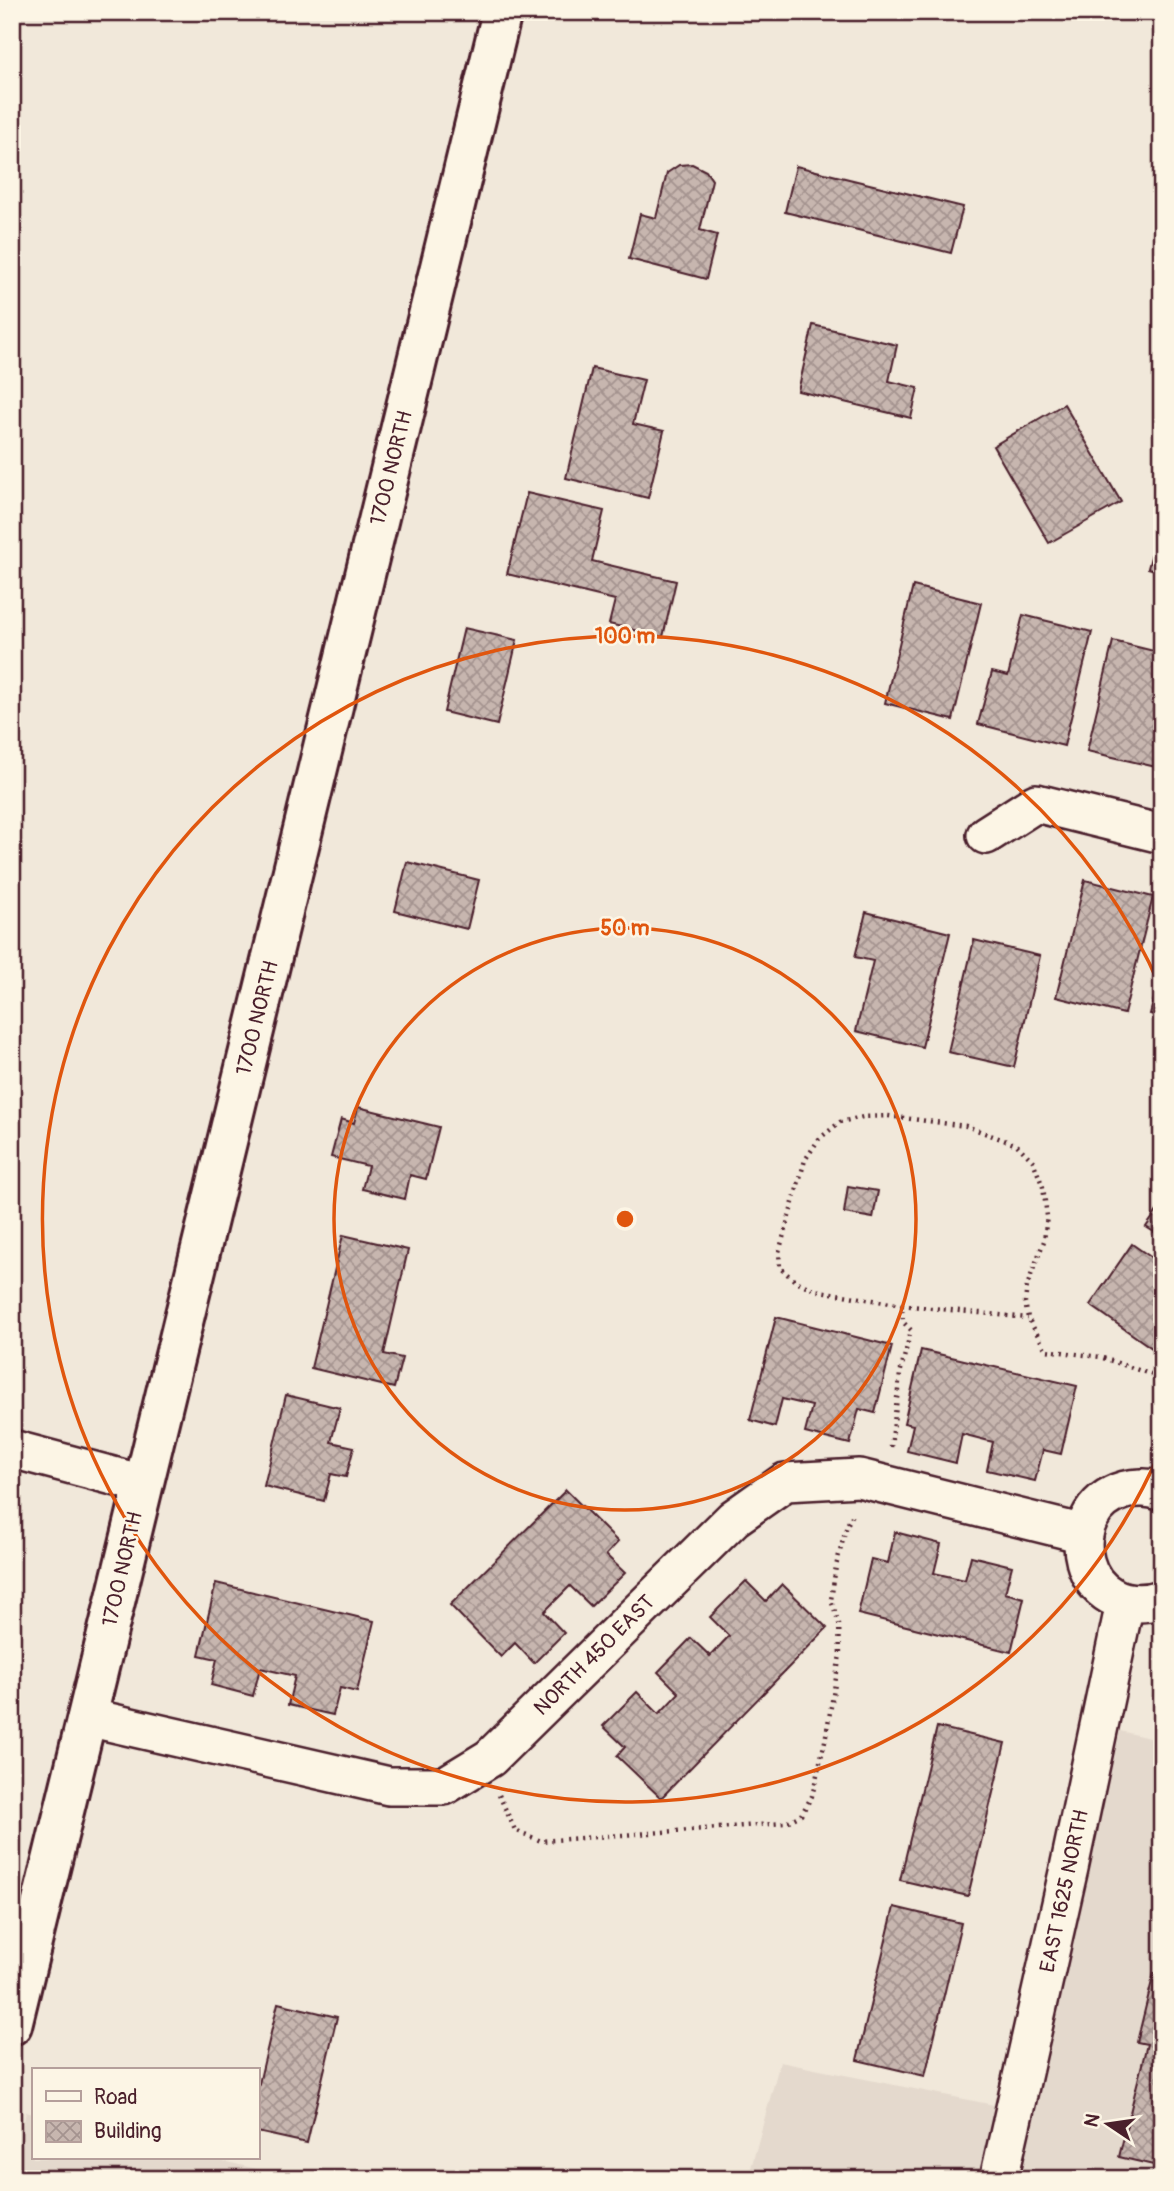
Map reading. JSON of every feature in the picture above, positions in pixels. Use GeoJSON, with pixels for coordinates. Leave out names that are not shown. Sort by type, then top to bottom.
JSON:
{"type":"FeatureCollection","features":[{"type":"Feature","properties":{"kind":"street","name":"1700 NORTH"},"geometry":{"type":"LineString","coordinates":[[12,2025],[20,1960],[87,1717],[502,12]]}},
{"type":"Feature","properties":{"kind":"street"},"geometry":{"type":"LineString","coordinates":[[986,835],[1036,803],[1162,834]]}},
{"type":"Feature","properties":{"kind":"street"},"geometry":{"type":"LineString","coordinates":[[12,1449],[143,1484]]}},
{"type":"Feature","properties":{"kind":"street","name":"NORTH 450 EAST"},"geometry":{"type":"LineString","coordinates":[[87,1717],[389,1786],[444,1787],[490,1758],[734,1517],[785,1482],[859,1478],[1084,1534]]}},
{"type":"Feature","properties":{"kind":"street"},"geometry":{"type":"LineString","coordinates":[[1162,1492],[1135,1488],[1115,1493],[1094,1510],[1084,1534],[1083,1555],[1092,1580],[1106,1594],[1125,1603],[1145,1604],[1162,1599]]}},
{"type":"Feature","properties":{"kind":"street","name":"EAST 1625 NORTH"},"geometry":{"type":"LineString","coordinates":[[999,2179],[1125,1603]]}},
{"type":"Feature","properties":{"kind":"path"},"geometry":{"type":"LineString","coordinates":[[1028,1318],[902,1305],[814,1290],[794,1280],[780,1268],[779,1252],[805,1160],[819,1139],[840,1122],[863,1117],[888,1116],[966,1126],[1017,1145],[1033,1161],[1044,1186],[1047,1216],[1044,1241],[1027,1286],[1025,1302],[1028,1318],[1046,1350],[1100,1357],[1162,1378]]}},
{"type":"Feature","properties":{"kind":"path"},"geometry":{"type":"LineString","coordinates":[[891,1451],[901,1374],[911,1330],[903,1322],[902,1305]]}},
{"type":"Feature","properties":{"kind":"path"},"geometry":{"type":"LineString","coordinates":[[498,1793],[515,1830],[541,1841],[785,1823],[801,1815],[812,1796],[838,1668],[839,1624],[831,1600],[836,1566],[847,1525],[853,1514]]}},
{"type":"Feature","properties":{"kind":"shaded area"},"geometry":{"type":"Polygon","coordinates":[[[1120,1731],[1162,1741],[1162,2179],[1018,2179],[1120,1731]]]}},
{"type":"Feature","properties":{"kind":"shaded area"},"geometry":{"type":"Polygon","coordinates":[[[780,2062],[999,2106],[981,2179],[748,2179],[780,2062]]]}},
{"type":"Feature","properties":{"kind":"shaded area"},"geometry":{"type":"Polygon","coordinates":[[[26,2112],[32,2114],[32,2160],[219,2160],[296,2179],[12,2179],[26,2112]]]}},
{"type":"Feature","properties":{"kind":"building"},"geometry":{"type":"Polygon","coordinates":[[[692,164],[706,171],[712,180],[700,230],[717,235],[706,279],[629,259],[640,214],[656,218],[667,173],[679,165],[692,164]]]}},
{"type":"Feature","properties":{"kind":"building"},"geometry":{"type":"Polygon","coordinates":[[[796,166],[963,207],[951,253],[785,212],[796,166]]]}},
{"type":"Feature","properties":{"kind":"building"},"geometry":{"type":"Polygon","coordinates":[[[813,325],[897,345],[889,381],[918,388],[911,418],[798,391],[813,325]]]}},
{"type":"Feature","properties":{"kind":"building"},"geometry":{"type":"Polygon","coordinates":[[[592,368],[644,380],[633,424],[664,431],[648,498],[566,478],[592,368]]]}},
{"type":"Feature","properties":{"kind":"building"},"geometry":{"type":"Polygon","coordinates":[[[1064,404],[1121,502],[1049,543],[993,446],[1064,404]]]}},
{"type":"Feature","properties":{"kind":"building"},"geometry":{"type":"Polygon","coordinates":[[[527,493],[604,511],[592,561],[676,581],[663,637],[609,624],[615,600],[507,574],[527,493]]]}},
{"type":"Feature","properties":{"kind":"building"},"geometry":{"type":"Polygon","coordinates":[[[1159,527],[1162,528],[1162,572],[1148,568],[1159,527]]]}},
{"type":"Feature","properties":{"kind":"building"},"geometry":{"type":"Polygon","coordinates":[[[913,586],[981,603],[953,720],[885,703],[913,586]]]}},
{"type":"Feature","properties":{"kind":"building"},"geometry":{"type":"Polygon","coordinates":[[[1023,615],[1092,632],[1064,746],[978,724],[992,672],[1008,676],[1023,615]]]}},
{"type":"Feature","properties":{"kind":"building"},"geometry":{"type":"Polygon","coordinates":[[[464,628],[517,640],[497,725],[444,712],[464,628]]]}},
{"type":"Feature","properties":{"kind":"building"},"geometry":{"type":"Polygon","coordinates":[[[1113,641],[1162,653],[1162,741],[1156,767],[1087,751],[1113,641]]]}},
{"type":"Feature","properties":{"kind":"building"},"geometry":{"type":"Polygon","coordinates":[[[407,862],[479,880],[467,929],[395,911],[407,862]]]}},
{"type":"Feature","properties":{"kind":"building"},"geometry":{"type":"Polygon","coordinates":[[[1085,880],[1153,897],[1124,1014],[1056,997],[1085,880]]]}},
{"type":"Feature","properties":{"kind":"building"},"geometry":{"type":"Polygon","coordinates":[[[866,912],[950,933],[922,1047],[856,1031],[873,961],[855,957],[866,912]]]}},
{"type":"Feature","properties":{"kind":"building"},"geometry":{"type":"Polygon","coordinates":[[[974,940],[1040,956],[1014,1067],[948,1052],[974,940]]]}},
{"type":"Feature","properties":{"kind":"building"},"geometry":{"type":"Polygon","coordinates":[[[1162,968],[1162,1017],[1150,1014],[1162,968]]]}},
{"type":"Feature","properties":{"kind":"building"},"geometry":{"type":"Polygon","coordinates":[[[358,1107],[439,1127],[426,1179],[410,1175],[405,1199],[362,1189],[368,1166],[331,1157],[341,1119],[354,1123],[358,1107]]]}},
{"type":"Feature","properties":{"kind":"building"},"geometry":{"type":"Polygon","coordinates":[[[848,1186],[878,1191],[873,1218],[844,1213],[848,1186]]]}},
{"type":"Feature","properties":{"kind":"building"},"geometry":{"type":"Polygon","coordinates":[[[1162,1204],[1162,1237],[1146,1227],[1162,1204]]]}},
{"type":"Feature","properties":{"kind":"building"},"geometry":{"type":"Polygon","coordinates":[[[343,1235],[408,1250],[384,1354],[402,1358],[394,1388],[311,1368],[343,1235]]]}},
{"type":"Feature","properties":{"kind":"building"},"geometry":{"type":"Polygon","coordinates":[[[1132,1244],[1162,1265],[1162,1355],[1090,1305],[1132,1244]]]}},
{"type":"Feature","properties":{"kind":"building"},"geometry":{"type":"Polygon","coordinates":[[[776,1317],[892,1346],[875,1413],[859,1409],[850,1444],[805,1433],[812,1406],[782,1399],[775,1427],[750,1420],[776,1317]]]}},
{"type":"Feature","properties":{"kind":"building"},"geometry":{"type":"Polygon","coordinates":[[[921,1350],[1077,1386],[1061,1454],[1043,1450],[1035,1481],[987,1470],[993,1442],[962,1434],[956,1463],[907,1451],[913,1425],[904,1423],[921,1350]]]}},
{"type":"Feature","properties":{"kind":"building"},"geometry":{"type":"Polygon","coordinates":[[[286,1395],[340,1408],[331,1442],[354,1447],[346,1477],[331,1474],[324,1501],[264,1486],[286,1395]]]}},
{"type":"Feature","properties":{"kind":"building"},"geometry":{"type":"Polygon","coordinates":[[[566,1490],[618,1542],[606,1555],[625,1573],[591,1606],[570,1586],[544,1612],[564,1633],[534,1663],[515,1643],[501,1657],[450,1605],[566,1490]]]}},
{"type":"Feature","properties":{"kind":"building"},"geometry":{"type":"Polygon","coordinates":[[[895,1532],[941,1544],[934,1573],[965,1580],[971,1556],[1012,1566],[1005,1593],[1024,1598],[1011,1652],[858,1614],[871,1559],[888,1563],[895,1532]]]}},
{"type":"Feature","properties":{"kind":"building"},"geometry":{"type":"Polygon","coordinates":[[[746,1581],[766,1601],[782,1584],[827,1628],[661,1798],[617,1756],[625,1747],[603,1726],[637,1692],[659,1714],[679,1693],[658,1672],[691,1638],[710,1656],[729,1636],[710,1617],[746,1581]]]}},
{"type":"Feature","properties":{"kind":"building"},"geometry":{"type":"Polygon","coordinates":[[[216,1583],[374,1621],[357,1692],[340,1688],[333,1715],[288,1705],[295,1676],[260,1668],[253,1696],[211,1685],[217,1659],[199,1655],[216,1583]]]}},
{"type":"Feature","properties":{"kind":"building"},"geometry":{"type":"Polygon","coordinates":[[[937,1727],[1005,1743],[968,1896],[900,1880],[937,1727]]]}},
{"type":"Feature","properties":{"kind":"building"},"geometry":{"type":"Polygon","coordinates":[[[894,1907],[961,1923],[925,2076],[857,2060],[894,1907]]]}},
{"type":"Feature","properties":{"kind":"building"},"geometry":{"type":"Polygon","coordinates":[[[1154,1973],[1162,1975],[1162,2167],[1119,2157],[1147,2044],[1137,2042],[1154,1973]]]}},
{"type":"Feature","properties":{"kind":"building"},"geometry":{"type":"Polygon","coordinates":[[[278,2003],[337,2017],[307,2143],[259,2132],[259,2084],[278,2003]]]}}]}
